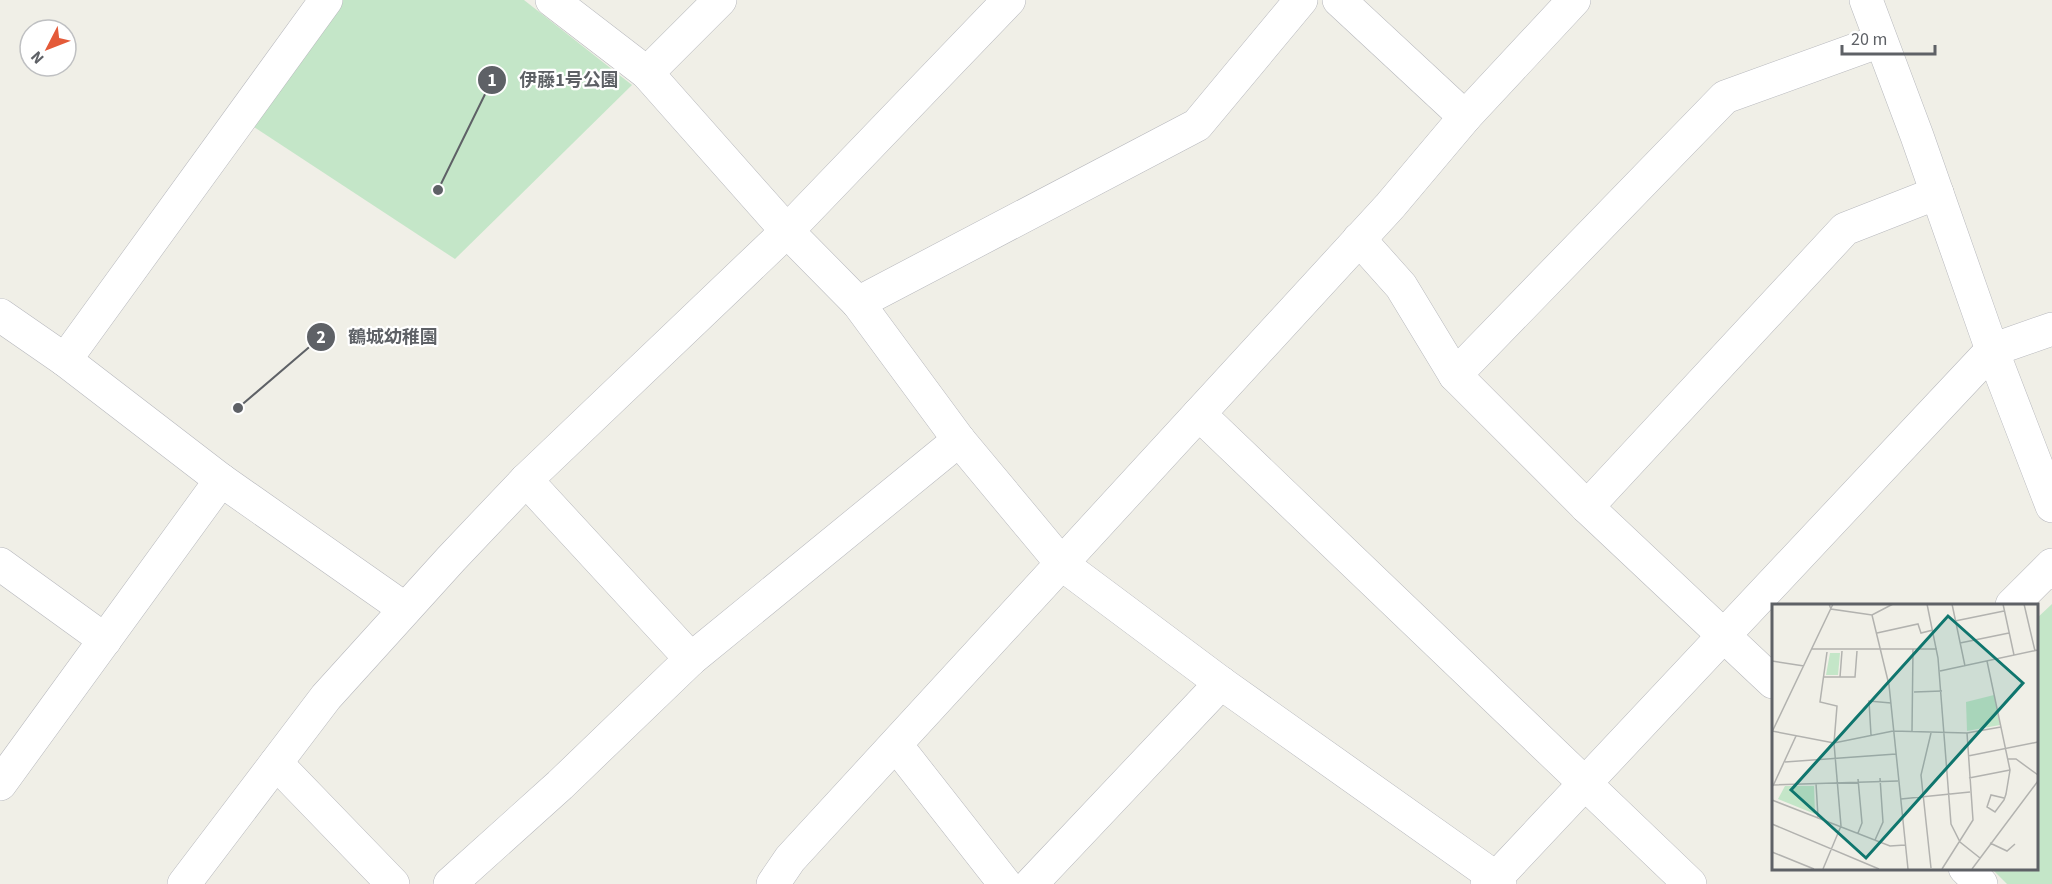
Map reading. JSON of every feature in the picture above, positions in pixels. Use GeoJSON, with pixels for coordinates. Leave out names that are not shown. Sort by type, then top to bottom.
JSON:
{"type":"FeatureCollection","features":[{"type":"Feature","properties":{"kind":"street"},"geometry":{"type":"LineString","coordinates":[[65,360],[326,0]]}},
{"type":"Feature","properties":{"kind":"street"},"geometry":{"type":"LineString","coordinates":[[552,0],[647,73],[787,231],[858,303],[959,440],[1062,565],[1494,882],[1583,783],[1992,351],[2052,329]]}},
{"type":"Feature","properties":{"kind":"street"},"geometry":{"type":"LineString","coordinates":[[647,73],[720,0]]}},
{"type":"Feature","properties":{"kind":"street"},"geometry":{"type":"LineString","coordinates":[[183,884],[326,697],[405,609],[526,480],[787,231],[1009,0]]}},
{"type":"Feature","properties":{"kind":"street"},"geometry":{"type":"LineString","coordinates":[[858,303],[1197,125],[1301,0]]}},
{"type":"Feature","properties":{"kind":"street"},"geometry":{"type":"LineString","coordinates":[[1339,0],[1465,117]]}},
{"type":"Feature","properties":{"kind":"street"},"geometry":{"type":"LineString","coordinates":[[773,884],[790,860],[1390,207],[1465,117],[1574,0]]}},
{"type":"Feature","properties":{"kind":"street"},"geometry":{"type":"LineString","coordinates":[[1866,0],[1938,193],[1992,351],[2052,506]]}},
{"type":"Feature","properties":{"kind":"street"},"geometry":{"type":"LineString","coordinates":[[1455,375],[1725,97],[1880,41]]}},
{"type":"Feature","properties":{"kind":"street"},"geometry":{"type":"LineString","coordinates":[[1587,507],[1845,229],[1938,193]]}},
{"type":"Feature","properties":{"kind":"street"},"geometry":{"type":"LineString","coordinates":[[1359,239],[1401,286],[1455,375],[1587,507],[1772,681]]}},
{"type":"Feature","properties":{"kind":"street"},"geometry":{"type":"LineString","coordinates":[[0,315],[65,360],[221,480],[405,609]]}},
{"type":"Feature","properties":{"kind":"street"},"geometry":{"type":"LineString","coordinates":[[1199,414],[1690,884]]}},
{"type":"Feature","properties":{"kind":"street"},"geometry":{"type":"LineString","coordinates":[[450,884],[560,785],[691,659],[959,440]]}},
{"type":"Feature","properties":{"kind":"street"},"geometry":{"type":"LineString","coordinates":[[0,784],[221,480]]}},
{"type":"Feature","properties":{"kind":"street"},"geometry":{"type":"LineString","coordinates":[[526,480],[691,659]]}},
{"type":"Feature","properties":{"kind":"street"},"geometry":{"type":"LineString","coordinates":[[0,564],[105,640]]}},
{"type":"Feature","properties":{"kind":"street"},"geometry":{"type":"LineString","coordinates":[[2013,604],[2052,564]]}},
{"type":"Feature","properties":{"kind":"street"},"geometry":{"type":"LineString","coordinates":[[1030,884],[1221,683]]}},
{"type":"Feature","properties":{"kind":"street"},"geometry":{"type":"LineString","coordinates":[[896,746],[1005,884]]}},
{"type":"Feature","properties":{"kind":"street"},"geometry":{"type":"LineString","coordinates":[[276,764],[393,884]]}},
{"type":"Feature","properties":{"kind":"street"},"geometry":{"type":"LineString","coordinates":[[1967,869],[1981,884]]}},
{"type":"Feature","properties":{"kind":"green space"},"geometry":{"type":"Polygon","coordinates":[[[331,0],[524,0],[632,85],[455,259],[245,121],[331,0]]]}},
{"type":"Feature","properties":{"kind":"green space"},"geometry":{"type":"Polygon","coordinates":[[[2052,604],[2052,884],[2007,884],[1992,869],[2037,869],[2037,618],[2052,604]]]}},
{"type":"Feature","properties":{"kind":"place","name":"伊藤1号公園"},"geometry":{"type":"Point","coordinates":[438,190]}},
{"type":"Feature","properties":{"kind":"place","name":"鶴城幼稚園"},"geometry":{"type":"Point","coordinates":[238,408]}}]}
